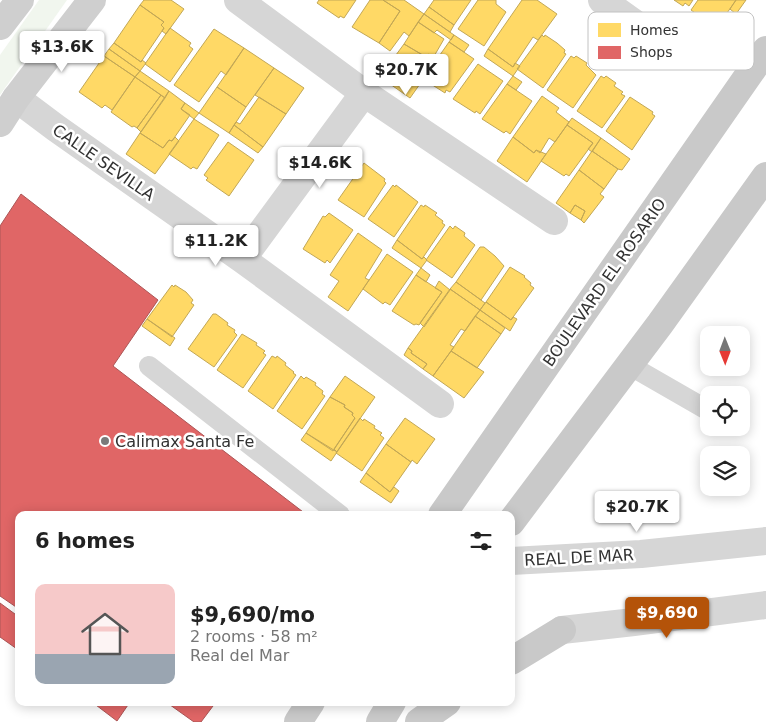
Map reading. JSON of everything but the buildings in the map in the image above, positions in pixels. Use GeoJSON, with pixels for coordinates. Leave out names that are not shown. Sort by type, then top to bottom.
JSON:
{"type":"FeatureCollection","features":[{"type":"Feature","properties":{"kind":"main road"},"geometry":{"type":"LineString","coordinates":[[0,26],[20,0]]}},
{"type":"Feature","properties":{"kind":"main road"},"geometry":{"type":"LineString","coordinates":[[0,123],[16,98],[92,0]]}},
{"type":"Feature","properties":{"kind":"main road","name":"BOULEVARD EL ROSARIO"},"geometry":{"type":"LineString","coordinates":[[754,67],[766,50]]}},
{"type":"Feature","properties":{"kind":"main road","name":"BOULEVARD EL ROSARIO"},"geometry":{"type":"LineString","coordinates":[[445,511],[752,70]]}},
{"type":"Feature","properties":{"kind":"main road"},"geometry":{"type":"LineString","coordinates":[[515,517],[629,365],[766,177]]}},
{"type":"Feature","properties":{"kind":"main road"},"geometry":{"type":"LineString","coordinates":[[515,659],[562,630]]}},
{"type":"Feature","properties":{"kind":"main road"},"geometry":{"type":"LineString","coordinates":[[298,722],[308,706]]}},
{"type":"Feature","properties":{"kind":"main road"},"geometry":{"type":"LineString","coordinates":[[380,722],[390,706]]}},
{"type":"Feature","properties":{"kind":"main road"},"geometry":{"type":"LineString","coordinates":[[419,722],[441,706]]}},
{"type":"Feature","properties":{"kind":"street"},"geometry":{"type":"LineString","coordinates":[[238,0],[364,93],[554,221]]}},
{"type":"Feature","properties":{"kind":"street"},"geometry":{"type":"LineString","coordinates":[[602,0],[619,12]]}},
{"type":"Feature","properties":{"kind":"street"},"geometry":{"type":"LineString","coordinates":[[242,259],[364,93]]}},
{"type":"Feature","properties":{"kind":"street","name":"CALLE SEVILLA"},"geometry":{"type":"LineString","coordinates":[[16,98],[242,259],[440,404]]}},
{"type":"Feature","properties":{"kind":"street","name":"REAL DE MAR"},"geometry":{"type":"LineString","coordinates":[[515,561],[641,554],[766,541]]}},
{"type":"Feature","properties":{"kind":"street"},"geometry":{"type":"LineString","coordinates":[[562,630],[766,605]]}},
{"type":"Feature","properties":{"kind":"lane"},"geometry":{"type":"LineString","coordinates":[[629,365],[700,407]]}},
{"type":"Feature","properties":{"kind":"lane"},"geometry":{"type":"LineString","coordinates":[[149,366],[335,511]]}},
{"type":"Feature","properties":{"kind":"shaded area"},"geometry":{"type":"Polygon","coordinates":[[[39,0],[67,0],[0,95],[0,55],[39,0]]]}},
{"type":"Feature","properties":{"kind":"place","name":"Calimax Santa Fe"},"geometry":{"type":"Point","coordinates":[105,441]}}]}
